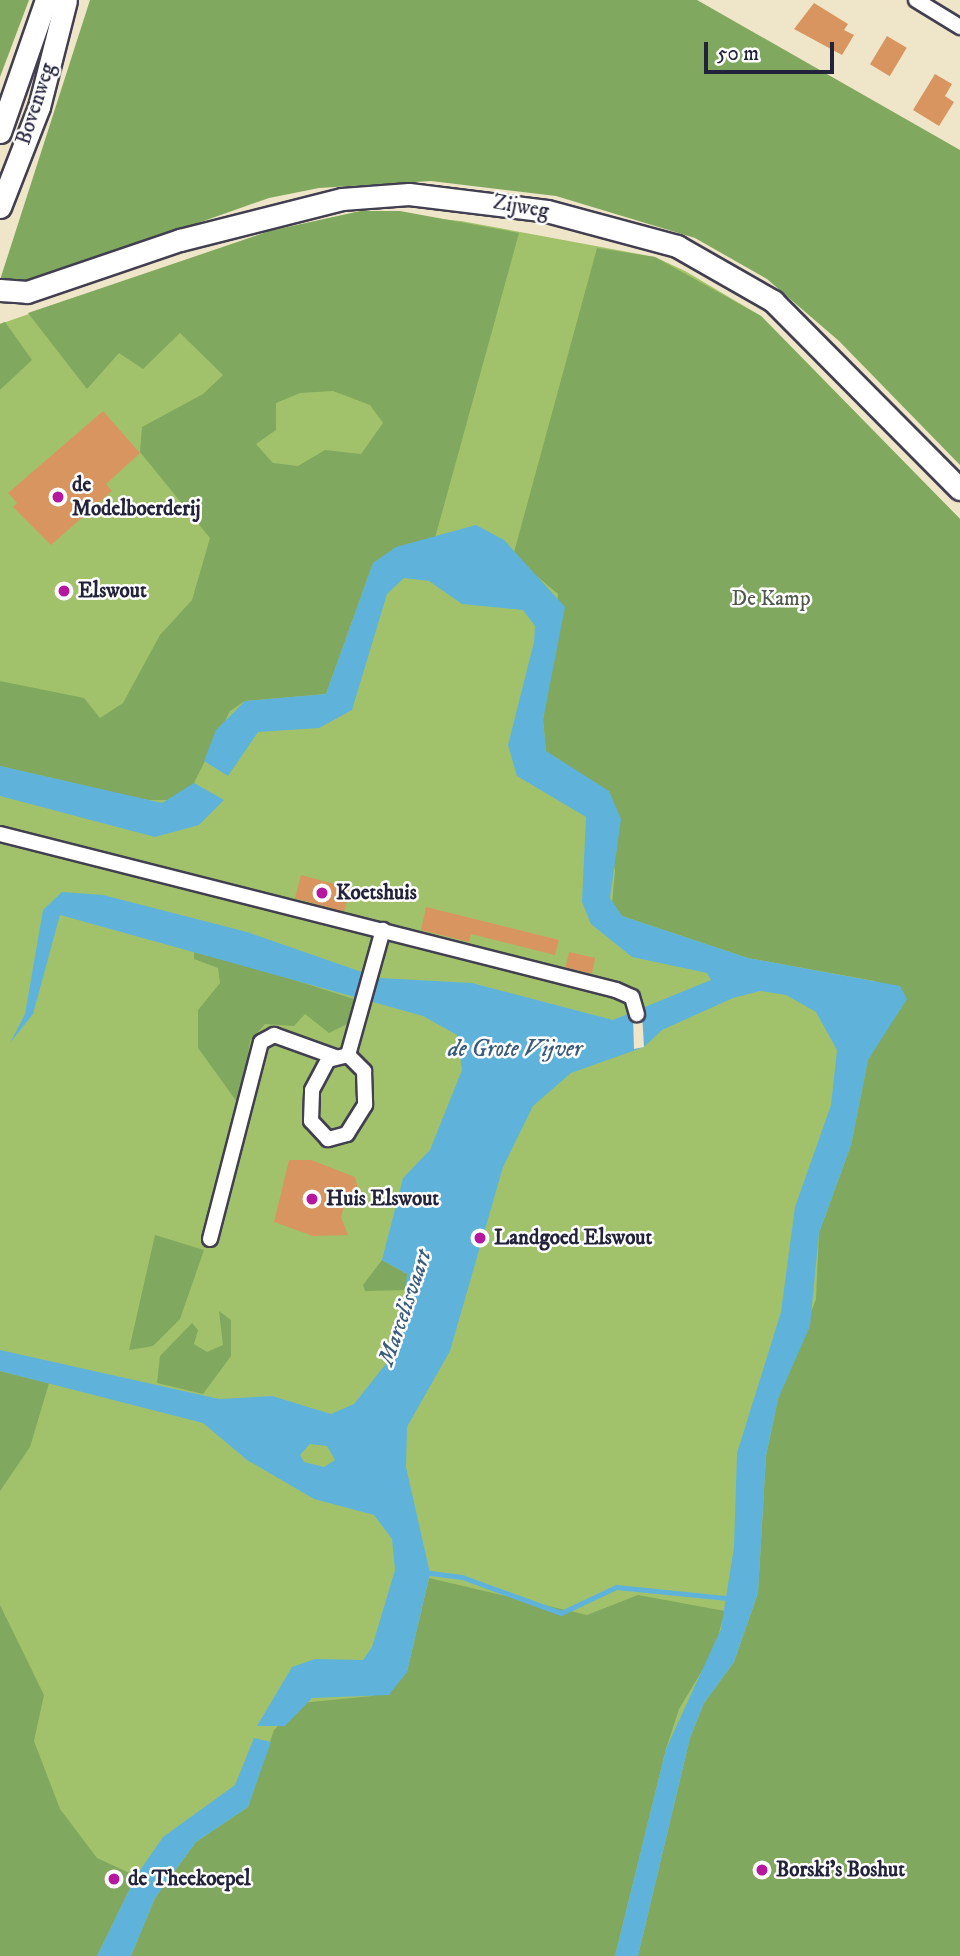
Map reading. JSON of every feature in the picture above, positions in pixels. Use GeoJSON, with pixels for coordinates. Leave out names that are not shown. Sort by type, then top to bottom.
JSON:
{"type":"FeatureCollection","features":[{"type":"Feature","properties":{"kind":"street","name":"Bovenweg"},"geometry":{"type":"LineString","coordinates":[[0,132],[46,0]]}},
{"type":"Feature","properties":{"kind":"street","name":"Bovenweg"},"geometry":{"type":"LineString","coordinates":[[0,206],[39,107],[66,0]]}},
{"type":"Feature","properties":{"kind":"street"},"geometry":{"type":"LineString","coordinates":[[916,0],[960,27]]}},
{"type":"Feature","properties":{"kind":"street","name":"Zijweg"},"geometry":{"type":"LineString","coordinates":[[0,290],[27,292],[180,240],[342,199],[409,194],[547,211],[677,246],[773,301],[960,489]]}},
{"type":"Feature","properties":{"kind":"street"},"geometry":{"type":"LineString","coordinates":[[0,834],[626,992],[637,1014]]}},
{"type":"Feature","properties":{"kind":"street"},"geometry":{"type":"LineString","coordinates":[[210,1239],[261,1042],[274,1035],[342,1056],[364,1071],[365,1105],[347,1134],[328,1139],[311,1121],[312,1090],[342,1056],[383,930]]}},
{"type":"Feature","properties":{"kind":"green space"},"geometry":{"type":"Polygon","coordinates":[[[0,0],[29,0],[0,77],[0,0]]]}},
{"type":"Feature","properties":{"kind":"green space"},"geometry":{"type":"Polygon","coordinates":[[[90,0],[697,0],[960,150],[960,465],[839,341],[767,279],[695,238],[556,196],[431,181],[319,188],[269,198],[19,286],[0,280],[90,0]]]}},
{"type":"Feature","properties":{"kind":"green space","name":"Landgoed Elswout"},"geometry":{"type":"Polygon","coordinates":[[[361,211],[461,221],[655,257],[685,271],[761,316],[960,519],[960,1956],[0,1956],[0,324],[270,231],[361,211]]]}},
{"type":"Feature","properties":{"kind":"green space"},"geometry":{"type":"Polygon","coordinates":[[[361,211],[400,211],[519,233],[435,538],[373,563],[326,694],[245,701],[230,711],[194,783],[175,800],[145,800],[0,766],[0,681],[84,698],[100,718],[123,703],[160,635],[192,600],[210,538],[140,452],[142,427],[203,394],[223,375],[180,333],[143,369],[119,353],[87,389],[28,313],[270,231],[361,211]],[[333,391],[300,393],[276,403],[276,430],[256,444],[273,463],[298,466],[325,450],[361,454],[383,423],[370,405],[333,391]]]}},
{"type":"Feature","properties":{"kind":"green space","name":"De Kamp"},"geometry":{"type":"Polygon","coordinates":[[[597,248],[655,257],[761,316],[960,519],[960,1956],[638,1956],[690,1738],[704,1703],[734,1662],[758,1593],[766,1456],[778,1399],[816,1299],[819,1233],[851,1145],[868,1060],[880,1040],[875,981],[748,958],[622,916],[612,905],[615,870],[591,781],[546,752],[543,720],[558,594],[513,556],[597,248]]]}},
{"type":"Feature","properties":{"kind":"green space"},"geometry":{"type":"Polygon","coordinates":[[[5,322],[32,360],[0,390],[0,324],[5,322]]]}},
{"type":"Feature","properties":{"kind":"green space"},"geometry":{"type":"Polygon","coordinates":[[[194,948],[354,999],[347,1024],[329,1033],[305,1014],[294,1026],[265,1024],[250,1041],[240,1106],[198,1048],[198,1010],[220,983],[218,968],[194,959],[194,948]]]}},
{"type":"Feature","properties":{"kind":"green space"},"geometry":{"type":"Polygon","coordinates":[[[155,1235],[204,1250],[180,1319],[153,1346],[129,1350],[155,1235]]]}},
{"type":"Feature","properties":{"kind":"green space"},"geometry":{"type":"Polygon","coordinates":[[[382,1260],[407,1274],[408,1290],[365,1291],[363,1285],[382,1260]]]}},
{"type":"Feature","properties":{"kind":"green space"},"geometry":{"type":"Polygon","coordinates":[[[219,1311],[231,1320],[231,1356],[203,1394],[157,1383],[160,1356],[192,1323],[198,1330],[194,1344],[207,1352],[223,1345],[219,1311]]]}},
{"type":"Feature","properties":{"kind":"green space"},"geometry":{"type":"Polygon","coordinates":[[[0,1371],[49,1383],[30,1447],[0,1491],[0,1371]]]}},
{"type":"Feature","properties":{"kind":"green space"},"geometry":{"type":"Polygon","coordinates":[[[429,1578],[587,1615],[638,1595],[725,1611],[714,1651],[679,1709],[666,1749],[615,1956],[131,1956],[155,1898],[196,1842],[248,1807],[274,1730],[301,1703],[372,1696],[407,1672],[429,1578]]]}},
{"type":"Feature","properties":{"kind":"green space"},"geometry":{"type":"Polygon","coordinates":[[[0,1605],[44,1695],[34,1741],[60,1809],[97,1858],[136,1876],[97,1956],[0,1956],[0,1605]]]}},
{"type":"Feature","properties":{"kind":"water"},"geometry":{"type":"Polygon","coordinates":[[[476,525],[504,540],[565,607],[543,720],[546,751],[609,791],[621,819],[610,898],[622,916],[748,958],[900,986],[907,999],[868,1060],[851,1145],[819,1233],[810,1326],[778,1399],[766,1456],[758,1593],[734,1662],[704,1703],[690,1738],[638,1956],[615,1956],[666,1749],[721,1629],[734,1547],[737,1453],[781,1312],[795,1207],[831,1105],[837,1050],[816,1012],[786,995],[760,991],[733,998],[662,1030],[644,1047],[571,1073],[533,1106],[503,1167],[450,1351],[407,1427],[406,1467],[430,1573],[407,1672],[389,1695],[312,1698],[285,1726],[257,1726],[292,1667],[315,1659],[363,1660],[372,1647],[395,1570],[392,1539],[374,1515],[314,1499],[247,1460],[203,1423],[0,1371],[0,1350],[219,1399],[272,1396],[331,1414],[354,1404],[385,1365],[404,1310],[407,1274],[382,1260],[403,1178],[430,1150],[462,1070],[457,1035],[423,1016],[60,915],[33,1014],[10,1043],[25,1014],[43,910],[62,892],[103,895],[247,932],[379,978],[472,983],[613,1020],[711,980],[707,973],[632,957],[591,924],[582,902],[586,817],[517,776],[508,745],[534,642],[535,626],[523,610],[462,604],[429,581],[404,578],[387,594],[352,710],[319,728],[258,732],[228,776],[204,761],[216,730],[245,701],[326,694],[373,563],[396,547],[476,525]],[[310,1444],[300,1455],[304,1462],[324,1467],[335,1460],[327,1446],[310,1444]]]}},
{"type":"Feature","properties":{"kind":"water"},"geometry":{"type":"Polygon","coordinates":[[[0,766],[162,803],[194,783],[224,800],[199,825],[155,837],[0,796],[0,766]]]}},
{"type":"Feature","properties":{"kind":"water"},"geometry":{"type":"Polygon","coordinates":[[[254,1738],[271,1742],[248,1807],[196,1842],[155,1898],[131,1956],[97,1956],[136,1876],[163,1837],[235,1785],[254,1738]]]}},
{"type":"Feature","properties":{"kind":"pier"},"geometry":{"type":"Polygon","coordinates":[[[642,1012],[644,1047],[634,1049],[633,1017],[642,1012]]]}},
{"type":"Feature","properties":{"kind":"building"},"geometry":{"type":"Polygon","coordinates":[[[814,3],[848,24],[844,30],[854,35],[842,55],[794,29],[814,3]]]}},
{"type":"Feature","properties":{"kind":"building"},"geometry":{"type":"Polygon","coordinates":[[[887,36],[907,48],[890,76],[870,64],[887,36]]]}},
{"type":"Feature","properties":{"kind":"building"},"geometry":{"type":"Polygon","coordinates":[[[935,74],[952,84],[945,96],[954,102],[939,126],[913,110],[935,74]]]}},
{"type":"Feature","properties":{"kind":"building","name":"de Modelboerderij"},"geometry":{"type":"Polygon","coordinates":[[[103,411],[140,453],[106,484],[112,491],[51,545],[13,507],[17,503],[8,493],[103,411]]]}},
{"type":"Feature","properties":{"kind":"building","name":"Koetshuis"},"geometry":{"type":"Polygon","coordinates":[[[301,875],[350,888],[344,911],[295,898],[301,875]]]}},
{"type":"Feature","properties":{"kind":"building"},"geometry":{"type":"Polygon","coordinates":[[[426,907],[559,940],[555,955],[471,934],[469,942],[421,930],[426,907]]]}},
{"type":"Feature","properties":{"kind":"building"},"geometry":{"type":"Polygon","coordinates":[[[569,952],[595,958],[592,974],[565,968],[569,952]]]}},
{"type":"Feature","properties":{"kind":"building","name":"Huis Elswout"},"geometry":{"type":"Polygon","coordinates":[[[289,1160],[311,1160],[355,1177],[358,1190],[347,1197],[341,1217],[348,1235],[313,1236],[274,1222],[289,1160]]]}},
{"type":"Feature","properties":{"kind":"building","name":"de Theekoepel"},"geometry":{"type":"Polygon","coordinates":[[[114,1872],[120,1874],[120,1886],[114,1888],[108,1886],[106,1880],[108,1874],[114,1872]]]}},
{"type":"Feature","properties":{"kind":"waterway"},"geometry":{"type":"LineString","coordinates":[[430,1573],[462,1577],[561,1613],[616,1587],[727,1598]]}},
{"type":"Feature","properties":{"kind":"place","name":"de Modelboerderij"},"geometry":{"type":"Point","coordinates":[58,497]}},
{"type":"Feature","properties":{"kind":"place","name":"Elswout"},"geometry":{"type":"Point","coordinates":[64,591]}},
{"type":"Feature","properties":{"kind":"place","name":"Koetshuis"},"geometry":{"type":"Point","coordinates":[322,893]}},
{"type":"Feature","properties":{"kind":"place","name":"Huis Elswout"},"geometry":{"type":"Point","coordinates":[312,1199]}},
{"type":"Feature","properties":{"kind":"place","name":"Landgoed Elswout"},"geometry":{"type":"Point","coordinates":[480,1238]}},
{"type":"Feature","properties":{"kind":"place","name":"Borski's Boshut"},"geometry":{"type":"Point","coordinates":[762,1870]}},
{"type":"Feature","properties":{"kind":"place","name":"de Theekoepel"},"geometry":{"type":"Point","coordinates":[114,1879]}},
{"type":"Feature","properties":{"kind":"water label","name":"de Grote Vijver"},"geometry":{"type":"Point","coordinates":[515,1050]}},
{"type":"Feature","properties":{"kind":"water label","name":"Marcelisvaart"},"geometry":{"type":"Point","coordinates":[406,1308]}}]}
